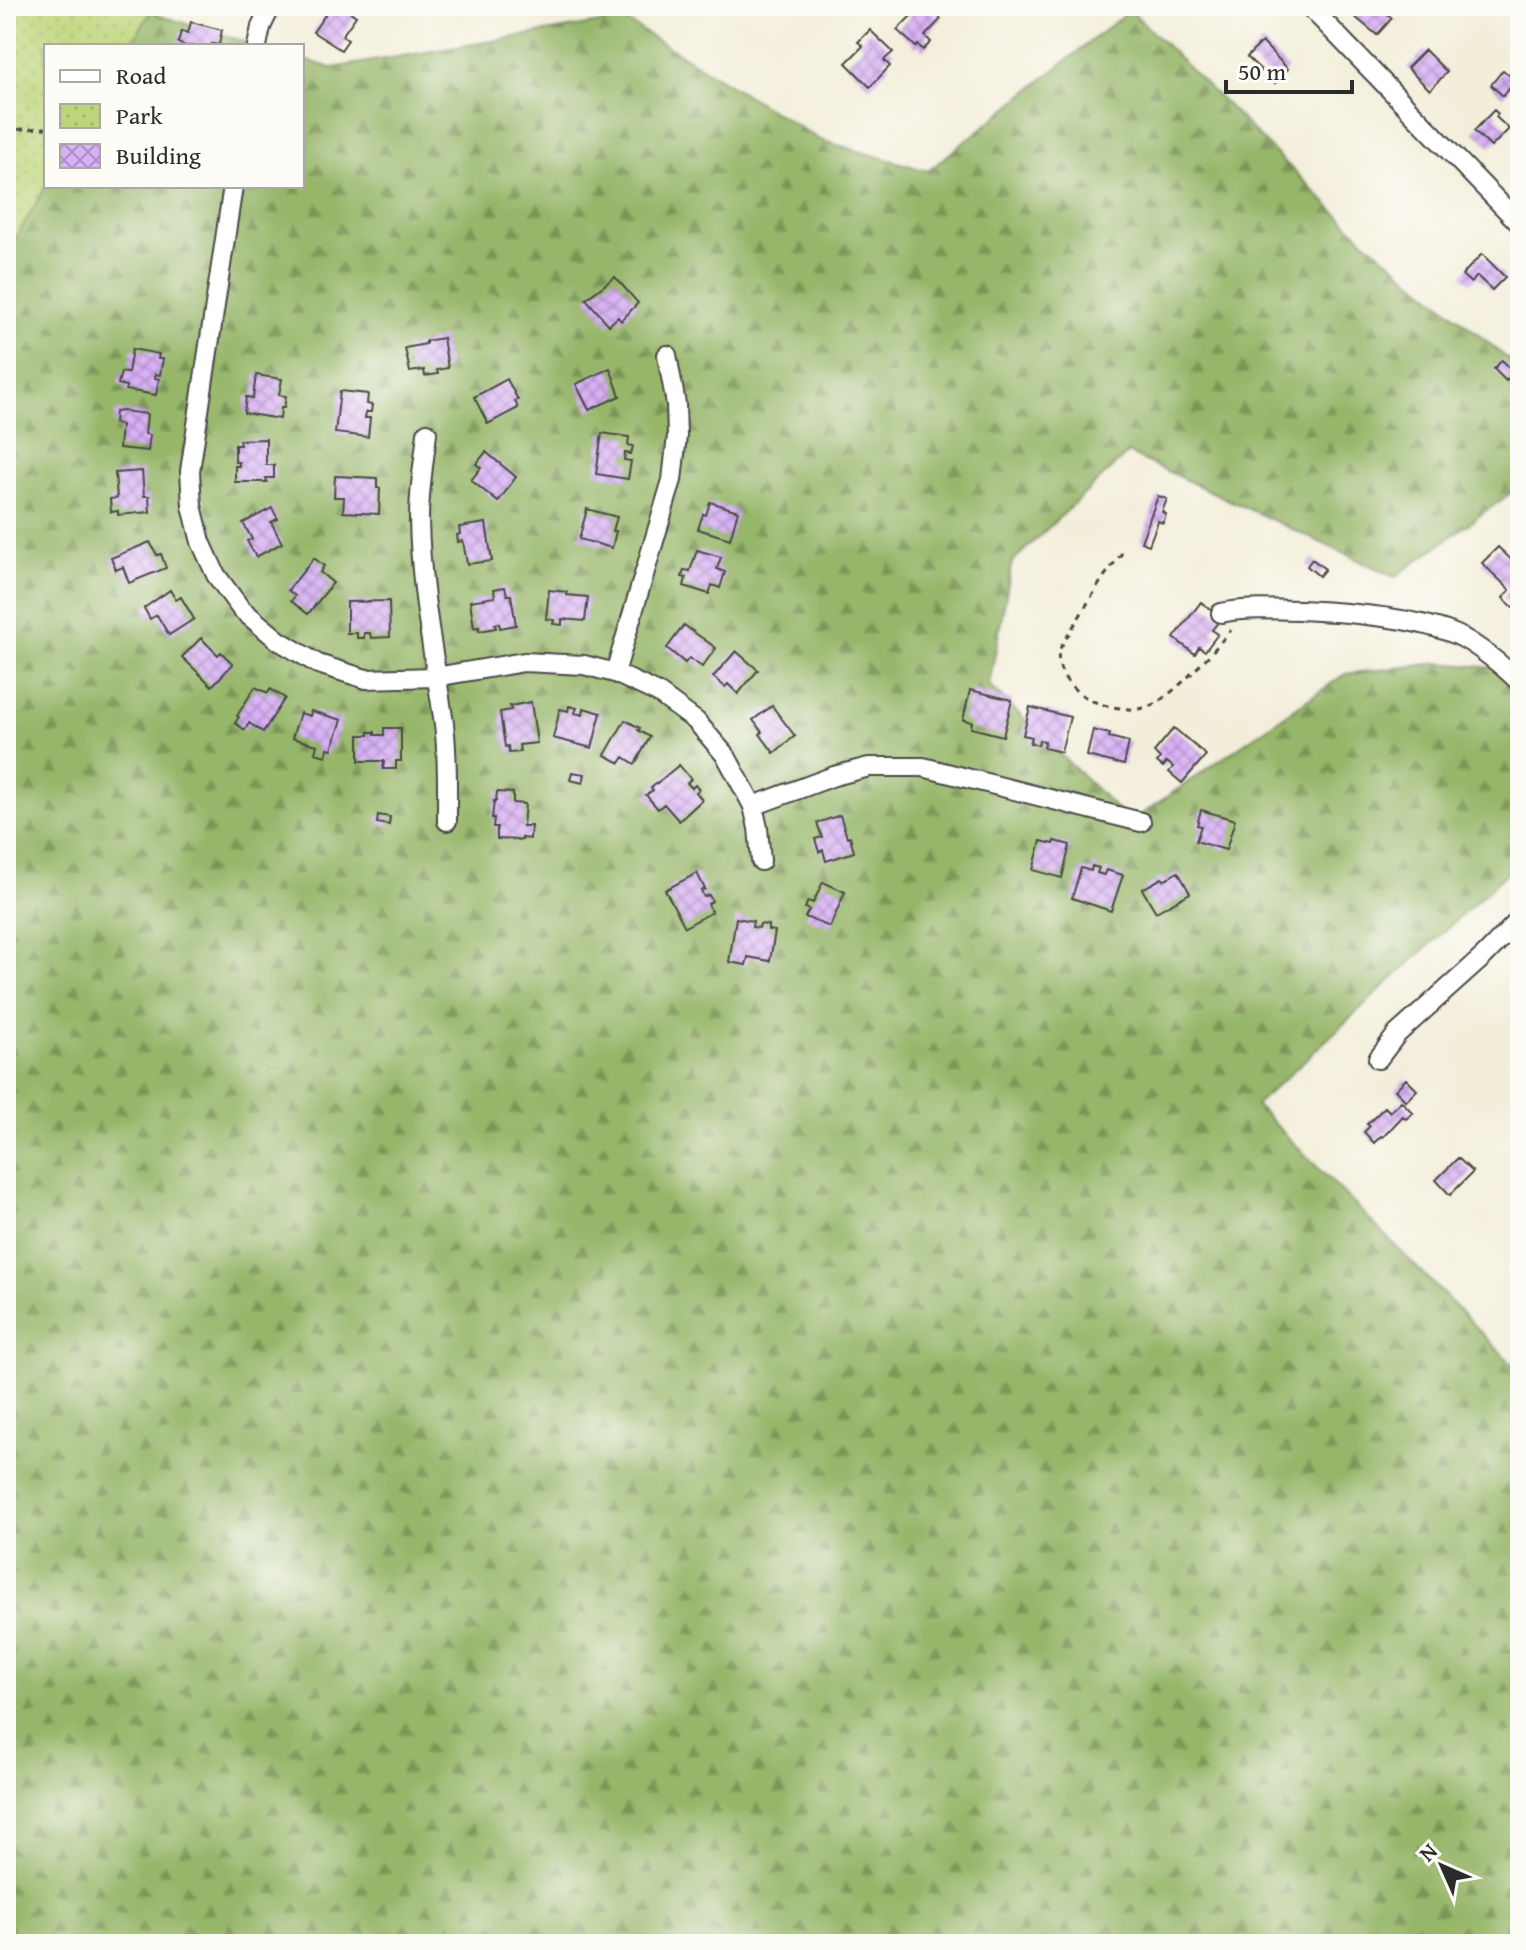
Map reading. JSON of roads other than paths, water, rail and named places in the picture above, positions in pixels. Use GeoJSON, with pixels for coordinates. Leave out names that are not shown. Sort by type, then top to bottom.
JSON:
{"type":"FeatureCollection","features":[{"type":"Feature","properties":{"kind":"street"},"geometry":{"type":"LineString","coordinates":[[257,44],[271,6]]}},
{"type":"Feature","properties":{"kind":"street"},"geometry":{"type":"LineString","coordinates":[[1309,6],[1520,224]]}},
{"type":"Feature","properties":{"kind":"street"},"geometry":{"type":"LineString","coordinates":[[233,188],[190,471],[192,506],[201,542],[216,575],[241,609],[278,640],[318,664],[366,679],[435,677],[524,662],[584,665],[615,673],[658,693],[696,721],[726,756],[753,806],[761,861]]}},
{"type":"Feature","properties":{"kind":"street"},"geometry":{"type":"LineString","coordinates":[[615,673],[672,480],[677,436],[676,404],[667,355]]}},
{"type":"Feature","properties":{"kind":"street"},"geometry":{"type":"LineString","coordinates":[[427,433],[419,515],[423,579],[444,725],[447,821]]}},
{"type":"Feature","properties":{"kind":"street"},"geometry":{"type":"LineString","coordinates":[[1221,613],[1249,609],[1320,611],[1355,614],[1447,631],[1461,637],[1520,683]]}},
{"type":"Feature","properties":{"kind":"street"},"geometry":{"type":"LineString","coordinates":[[753,806],[834,776],[869,767],[923,767],[1141,822]]}},
{"type":"Feature","properties":{"kind":"street"},"geometry":{"type":"LineString","coordinates":[[1378,1059],[1397,1034],[1474,966],[1520,919]]}}]}
